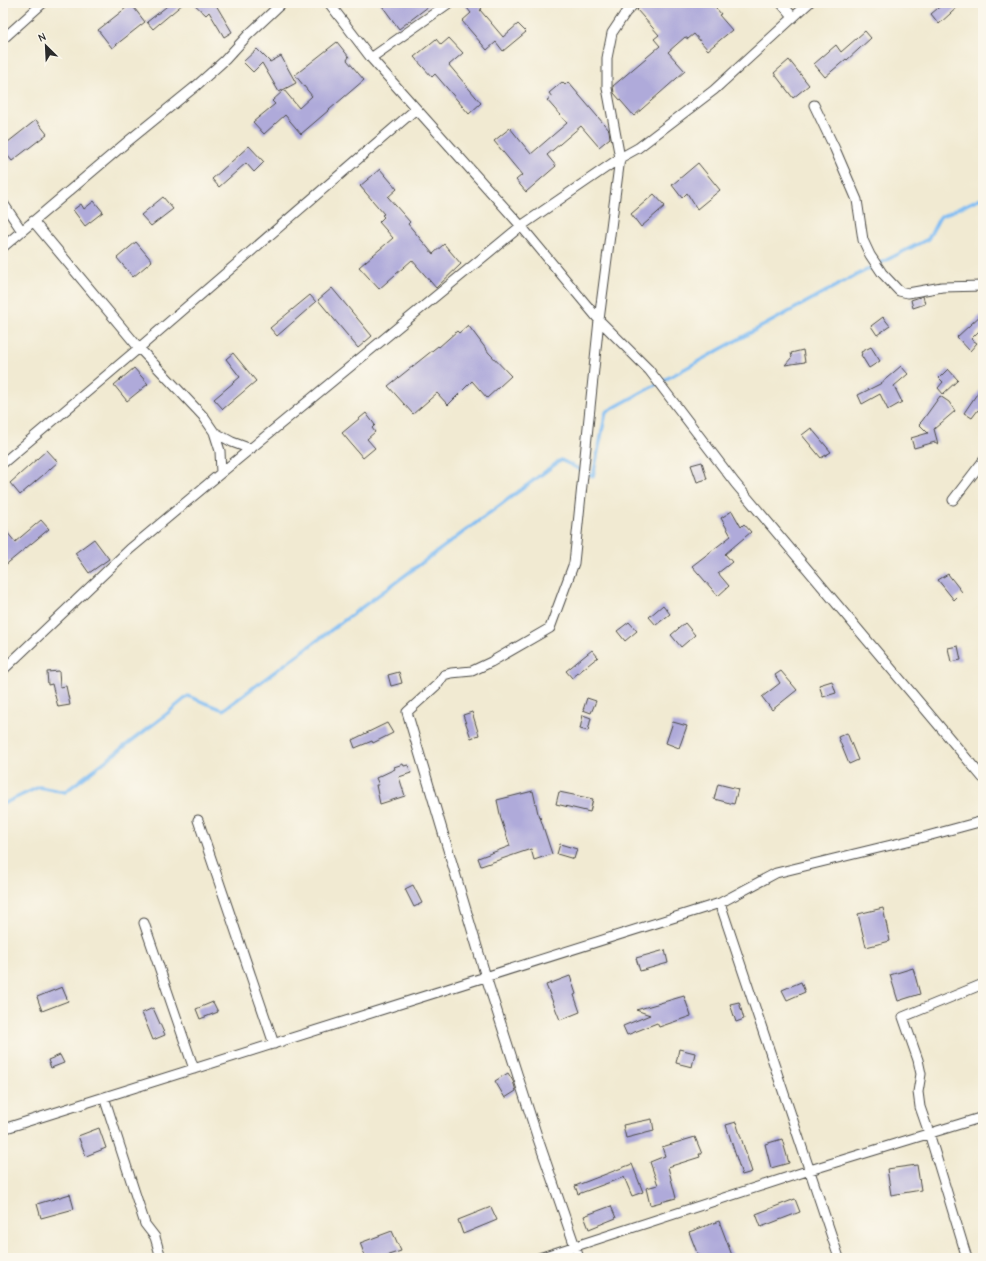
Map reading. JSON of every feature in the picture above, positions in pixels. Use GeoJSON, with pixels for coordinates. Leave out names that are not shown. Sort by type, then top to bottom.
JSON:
{"type":"FeatureCollection","features":[{"type":"Feature","properties":{"kind":"street"},"geometry":{"type":"LineString","coordinates":[[3,39],[44,3]]}},
{"type":"Feature","properties":{"kind":"street"},"geometry":{"type":"LineString","coordinates":[[3,247],[196,86],[225,60],[248,35],[282,3]]}},
{"type":"Feature","properties":{"kind":"street"},"geometry":{"type":"LineString","coordinates":[[330,3],[371,58],[521,226],[599,320],[649,370],[735,483],[983,778]]}},
{"type":"Feature","properties":{"kind":"street"},"geometry":{"type":"LineString","coordinates":[[371,58],[449,3]]}},
{"type":"Feature","properties":{"kind":"street"},"geometry":{"type":"LineString","coordinates":[[579,1258],[538,1139],[486,977],[407,712],[438,684],[444,675],[472,671],[550,628],[574,563],[599,320],[620,158],[607,88],[607,58],[612,34],[626,12],[635,3]]}},
{"type":"Feature","properties":{"kind":"street"},"geometry":{"type":"LineString","coordinates":[[781,3],[793,17]]}},
{"type":"Feature","properties":{"kind":"street"},"geometry":{"type":"LineString","coordinates":[[3,670],[130,549],[521,226],[620,158],[638,148],[714,90],[809,3]]}},
{"type":"Feature","properties":{"kind":"street"},"geometry":{"type":"LineString","coordinates":[[814,105],[857,200],[863,240],[870,255],[882,273],[899,291],[908,293],[942,287],[983,286]]}},
{"type":"Feature","properties":{"kind":"street"},"geometry":{"type":"LineString","coordinates":[[3,463],[139,348],[416,108]]}},
{"type":"Feature","properties":{"kind":"street"},"geometry":{"type":"LineString","coordinates":[[3,204],[22,231]]}},
{"type":"Feature","properties":{"kind":"street"},"geometry":{"type":"LineString","coordinates":[[33,222],[139,348],[203,416],[214,432],[220,451],[221,474]]}},
{"type":"Feature","properties":{"kind":"street"},"geometry":{"type":"LineString","coordinates":[[214,432],[232,442],[251,449]]}},
{"type":"Feature","properties":{"kind":"street"},"geometry":{"type":"LineString","coordinates":[[953,500],[983,462]]}},
{"type":"Feature","properties":{"kind":"street"},"geometry":{"type":"LineString","coordinates":[[198,820],[274,1044]]}},
{"type":"Feature","properties":{"kind":"street"},"geometry":{"type":"LineString","coordinates":[[3,1129],[720,903],[776,873],[983,821]]}},
{"type":"Feature","properties":{"kind":"street"},"geometry":{"type":"LineString","coordinates":[[720,903],[840,1258]]}},
{"type":"Feature","properties":{"kind":"street"},"geometry":{"type":"LineString","coordinates":[[144,923],[194,1069]]}},
{"type":"Feature","properties":{"kind":"street"},"geometry":{"type":"LineString","coordinates":[[967,1258],[920,1107],[918,1092],[921,1074],[918,1060],[903,1018],[983,984]]}},
{"type":"Feature","properties":{"kind":"street"},"geometry":{"type":"LineString","coordinates":[[104,1097],[145,1224],[155,1237],[161,1258]]}},
{"type":"Feature","properties":{"kind":"street"},"geometry":{"type":"LineString","coordinates":[[539,1258],[810,1170],[983,1117]]}},
{"type":"Feature","properties":{"kind":"building"},"geometry":{"type":"Polygon","coordinates":[[[171,3],[184,3],[153,29],[147,22],[171,3]]]}},
{"type":"Feature","properties":{"kind":"building"},"geometry":{"type":"Polygon","coordinates":[[[193,3],[217,3],[216,5],[232,32],[224,37],[209,12],[206,15],[193,3]]]}},
{"type":"Feature","properties":{"kind":"building"},"geometry":{"type":"Polygon","coordinates":[[[380,3],[433,3],[399,29],[380,3]]]}},
{"type":"Feature","properties":{"kind":"building"},"geometry":{"type":"Polygon","coordinates":[[[463,3],[477,3],[482,9],[480,10],[503,37],[518,24],[526,32],[503,51],[496,42],[487,50],[462,21],[471,13],[463,3]]]}},
{"type":"Feature","properties":{"kind":"building"},"geometry":{"type":"Polygon","coordinates":[[[644,3],[712,3],[721,14],[719,15],[732,30],[708,50],[694,34],[688,39],[685,37],[668,52],[685,71],[634,116],[614,93],[613,86],[660,46],[654,39],[659,35],[637,10],[644,3]]]}},
{"type":"Feature","properties":{"kind":"building"},"geometry":{"type":"Polygon","coordinates":[[[944,3],[962,3],[939,24],[931,14],[944,3]]]}},
{"type":"Feature","properties":{"kind":"building"},"geometry":{"type":"Polygon","coordinates":[[[131,4],[145,22],[112,48],[98,30],[131,4]]]}},
{"type":"Feature","properties":{"kind":"building"},"geometry":{"type":"Polygon","coordinates":[[[865,31],[871,38],[847,60],[846,59],[825,77],[814,64],[836,45],[841,52],[865,31]]]}},
{"type":"Feature","properties":{"kind":"building"},"geometry":{"type":"Polygon","coordinates":[[[449,38],[463,53],[449,65],[481,103],[469,114],[435,74],[432,77],[414,57],[436,39],[441,45],[449,38]]]}},
{"type":"Feature","properties":{"kind":"building"},"geometry":{"type":"Polygon","coordinates":[[[337,42],[349,57],[347,60],[364,80],[301,134],[285,115],[264,134],[253,122],[275,104],[272,101],[284,90],[299,108],[312,96],[295,75],[337,42]]]}},
{"type":"Feature","properties":{"kind":"building"},"geometry":{"type":"Polygon","coordinates":[[[257,49],[270,62],[281,56],[296,83],[279,92],[262,63],[253,72],[243,62],[257,49]]]}},
{"type":"Feature","properties":{"kind":"building"},"geometry":{"type":"Polygon","coordinates":[[[789,60],[809,85],[793,98],[774,73],[789,60]]]}},
{"type":"Feature","properties":{"kind":"building"},"geometry":{"type":"Polygon","coordinates":[[[562,82],[565,85],[568,82],[609,130],[610,138],[599,147],[581,126],[547,155],[556,166],[526,192],[516,180],[522,175],[494,141],[510,128],[531,154],[567,123],[547,100],[552,97],[549,93],[562,82]]]}},
{"type":"Feature","properties":{"kind":"building"},"geometry":{"type":"Polygon","coordinates":[[[36,120],[47,134],[12,161],[3,150],[3,146],[36,120]]]}},
{"type":"Feature","properties":{"kind":"building"},"geometry":{"type":"Polygon","coordinates":[[[249,146],[264,162],[254,172],[246,163],[219,187],[212,179],[249,146]]]}},
{"type":"Feature","properties":{"kind":"building"},"geometry":{"type":"Polygon","coordinates":[[[698,163],[720,190],[697,209],[687,193],[682,198],[672,185],[698,163]]]}},
{"type":"Feature","properties":{"kind":"building"},"geometry":{"type":"Polygon","coordinates":[[[380,169],[397,189],[388,197],[410,222],[408,224],[433,254],[444,244],[461,264],[436,288],[412,260],[379,289],[359,267],[393,238],[379,222],[384,217],[382,215],[384,214],[360,186],[380,169]]]}},
{"type":"Feature","properties":{"kind":"building"},"geometry":{"type":"Polygon","coordinates":[[[654,194],[665,206],[641,227],[631,214],[654,194]]]}},
{"type":"Feature","properties":{"kind":"building"},"geometry":{"type":"Polygon","coordinates":[[[163,197],[173,209],[151,226],[141,215],[163,197]]]}},
{"type":"Feature","properties":{"kind":"building"},"geometry":{"type":"Polygon","coordinates":[[[94,201],[103,212],[85,226],[73,210],[81,204],[84,209],[94,201]]]}},
{"type":"Feature","properties":{"kind":"building"},"geometry":{"type":"Polygon","coordinates":[[[136,242],[152,261],[133,277],[117,258],[136,242]]]}},
{"type":"Feature","properties":{"kind":"building"},"geometry":{"type":"Polygon","coordinates":[[[332,288],[372,336],[358,348],[318,300],[332,288]]]}},
{"type":"Feature","properties":{"kind":"building"},"geometry":{"type":"Polygon","coordinates":[[[310,295],[316,302],[277,336],[270,328],[310,295]]]}},
{"type":"Feature","properties":{"kind":"building"},"geometry":{"type":"Polygon","coordinates":[[[923,296],[925,304],[913,308],[911,300],[923,296]]]}},
{"type":"Feature","properties":{"kind":"building"},"geometry":{"type":"Polygon","coordinates":[[[983,313],[983,327],[971,339],[977,343],[970,351],[957,337],[983,313]]]}},
{"type":"Feature","properties":{"kind":"building"},"geometry":{"type":"Polygon","coordinates":[[[883,317],[890,326],[877,335],[871,326],[883,317]]]}},
{"type":"Feature","properties":{"kind":"building"},"geometry":{"type":"Polygon","coordinates":[[[468,325],[489,353],[511,376],[487,398],[472,381],[448,405],[437,393],[413,414],[388,386],[438,346],[439,347],[457,331],[459,333],[468,325]]]}},
{"type":"Feature","properties":{"kind":"building"},"geometry":{"type":"Polygon","coordinates":[[[871,347],[880,361],[869,368],[861,355],[861,352],[871,347]]]}},
{"type":"Feature","properties":{"kind":"building"},"geometry":{"type":"Polygon","coordinates":[[[803,350],[805,362],[785,365],[792,357],[791,353],[803,350]]]}},
{"type":"Feature","properties":{"kind":"building"},"geometry":{"type":"Polygon","coordinates":[[[233,353],[256,381],[223,409],[214,399],[240,377],[226,359],[233,353]]]}},
{"type":"Feature","properties":{"kind":"building"},"geometry":{"type":"Polygon","coordinates":[[[901,366],[908,374],[894,386],[902,402],[888,410],[880,394],[862,404],[858,395],[880,384],[901,366]]]}},
{"type":"Feature","properties":{"kind":"building"},"geometry":{"type":"Polygon","coordinates":[[[134,368],[148,384],[127,401],[114,385],[134,368]]]}},
{"type":"Feature","properties":{"kind":"building"},"geometry":{"type":"Polygon","coordinates":[[[948,369],[958,380],[943,394],[938,388],[943,382],[939,378],[948,369]]]}},
{"type":"Feature","properties":{"kind":"building"},"geometry":{"type":"Polygon","coordinates":[[[983,385],[983,413],[978,410],[972,418],[964,413],[983,385]]]}},
{"type":"Feature","properties":{"kind":"building"},"geometry":{"type":"Polygon","coordinates":[[[940,396],[949,402],[955,411],[934,429],[938,444],[935,442],[914,448],[911,438],[928,433],[919,424],[940,396]]]}},
{"type":"Feature","properties":{"kind":"building"},"geometry":{"type":"Polygon","coordinates":[[[366,413],[375,425],[372,428],[375,432],[367,439],[375,448],[363,458],[342,433],[366,413]]]}},
{"type":"Feature","properties":{"kind":"building"},"geometry":{"type":"Polygon","coordinates":[[[811,428],[831,452],[821,458],[802,435],[811,428]]]}},
{"type":"Feature","properties":{"kind":"building"},"geometry":{"type":"Polygon","coordinates":[[[47,450],[58,462],[20,495],[10,483],[47,450]]]}},
{"type":"Feature","properties":{"kind":"building"},"geometry":{"type":"Polygon","coordinates":[[[702,462],[707,479],[697,482],[691,465],[702,462]]]}},
{"type":"Feature","properties":{"kind":"building"},"geometry":{"type":"Polygon","coordinates":[[[732,511],[741,527],[744,524],[751,532],[725,554],[732,562],[718,573],[729,586],[718,596],[692,566],[731,536],[721,518],[732,511]]]}},
{"type":"Feature","properties":{"kind":"building"},"geometry":{"type":"Polygon","coordinates":[[[41,520],[49,529],[3,567],[3,527],[15,542],[41,520]]]}},
{"type":"Feature","properties":{"kind":"building"},"geometry":{"type":"Polygon","coordinates":[[[94,539],[109,559],[89,573],[75,553],[94,539]]]}},
{"type":"Feature","properties":{"kind":"building"},"geometry":{"type":"Polygon","coordinates":[[[948,574],[962,592],[954,600],[938,580],[948,574]]]}},
{"type":"Feature","properties":{"kind":"building"},"geometry":{"type":"Polygon","coordinates":[[[663,605],[670,614],[656,625],[649,617],[663,605]]]}},
{"type":"Feature","properties":{"kind":"building"},"geometry":{"type":"Polygon","coordinates":[[[629,622],[637,631],[625,641],[617,631],[629,622]]]}},
{"type":"Feature","properties":{"kind":"building"},"geometry":{"type":"Polygon","coordinates":[[[685,623],[695,635],[681,647],[671,635],[685,623]]]}},
{"type":"Feature","properties":{"kind":"building"},"geometry":{"type":"Polygon","coordinates":[[[958,646],[961,660],[951,662],[948,648],[958,646]]]}},
{"type":"Feature","properties":{"kind":"building"},"geometry":{"type":"Polygon","coordinates":[[[592,650],[598,657],[572,678],[566,671],[592,650]]]}},
{"type":"Feature","properties":{"kind":"building"},"geometry":{"type":"Polygon","coordinates":[[[59,671],[60,687],[66,686],[70,705],[58,707],[52,684],[48,685],[47,672],[59,671]]]}},
{"type":"Feature","properties":{"kind":"building"},"geometry":{"type":"Polygon","coordinates":[[[781,671],[797,690],[772,710],[762,697],[780,683],[775,675],[781,671]]]}},
{"type":"Feature","properties":{"kind":"building"},"geometry":{"type":"Polygon","coordinates":[[[399,672],[402,683],[391,686],[388,675],[399,672]]]}},
{"type":"Feature","properties":{"kind":"building"},"geometry":{"type":"Polygon","coordinates":[[[832,681],[836,693],[823,697],[819,685],[832,681]]]}},
{"type":"Feature","properties":{"kind":"building"},"geometry":{"type":"Polygon","coordinates":[[[587,698],[596,701],[591,713],[583,710],[587,698]]]}},
{"type":"Feature","properties":{"kind":"building"},"geometry":{"type":"Polygon","coordinates":[[[472,712],[479,735],[471,738],[463,715],[472,712]]]}},
{"type":"Feature","properties":{"kind":"building"},"geometry":{"type":"Polygon","coordinates":[[[583,715],[591,718],[588,731],[580,729],[583,715]]]}},
{"type":"Feature","properties":{"kind":"building"},"geometry":{"type":"Polygon","coordinates":[[[673,722],[687,726],[679,748],[666,743],[673,722]]]}},
{"type":"Feature","properties":{"kind":"building"},"geometry":{"type":"Polygon","coordinates":[[[387,723],[393,733],[373,743],[372,741],[355,748],[352,740],[387,723]]]}},
{"type":"Feature","properties":{"kind":"building"},"geometry":{"type":"Polygon","coordinates":[[[847,733],[858,760],[849,764],[838,737],[847,733]]]}},
{"type":"Feature","properties":{"kind":"building"},"geometry":{"type":"Polygon","coordinates":[[[403,764],[404,766],[408,765],[411,773],[399,777],[405,796],[380,804],[376,785],[379,785],[376,778],[395,769],[394,767],[403,764]]]}},
{"type":"Feature","properties":{"kind":"building"},"geometry":{"type":"Polygon","coordinates":[[[718,784],[738,789],[734,804],[714,799],[718,784]]]}},
{"type":"Feature","properties":{"kind":"building"},"geometry":{"type":"Polygon","coordinates":[[[533,791],[539,818],[540,817],[552,854],[534,860],[531,849],[481,866],[478,858],[510,846],[501,819],[497,800],[533,791]]]}},
{"type":"Feature","properties":{"kind":"building"},"geometry":{"type":"Polygon","coordinates":[[[559,792],[593,799],[590,812],[556,804],[559,792]]]}},
{"type":"Feature","properties":{"kind":"building"},"geometry":{"type":"Polygon","coordinates":[[[560,844],[577,849],[574,859],[557,854],[560,844]]]}},
{"type":"Feature","properties":{"kind":"building"},"geometry":{"type":"Polygon","coordinates":[[[413,885],[422,903],[414,907],[405,889],[413,885]]]}},
{"type":"Feature","properties":{"kind":"building"},"geometry":{"type":"Polygon","coordinates":[[[883,908],[890,941],[866,947],[858,914],[883,908]]]}},
{"type":"Feature","properties":{"kind":"building"},"geometry":{"type":"Polygon","coordinates":[[[665,950],[668,963],[640,971],[636,958],[665,950]]]}},
{"type":"Feature","properties":{"kind":"building"},"geometry":{"type":"Polygon","coordinates":[[[913,968],[920,994],[898,1001],[890,975],[913,968]]]}},
{"type":"Feature","properties":{"kind":"building"},"geometry":{"type":"Polygon","coordinates":[[[570,976],[576,994],[574,995],[580,1012],[560,1020],[546,985],[570,976]]]}},
{"type":"Feature","properties":{"kind":"building"},"geometry":{"type":"Polygon","coordinates":[[[801,982],[805,992],[787,1000],[782,990],[801,982]]]}},
{"type":"Feature","properties":{"kind":"building"},"geometry":{"type":"Polygon","coordinates":[[[62,987],[68,1001],[42,1011],[37,997],[62,987]]]}},
{"type":"Feature","properties":{"kind":"building"},"geometry":{"type":"Polygon","coordinates":[[[684,996],[691,1016],[659,1027],[657,1023],[627,1035],[623,1026],[650,1015],[636,1010],[684,996]]]}},
{"type":"Feature","properties":{"kind":"building"},"geometry":{"type":"Polygon","coordinates":[[[213,1002],[218,1012],[200,1019],[196,1009],[213,1002]]]}},
{"type":"Feature","properties":{"kind":"building"},"geometry":{"type":"Polygon","coordinates":[[[739,1002],[744,1019],[736,1022],[730,1004],[739,1002]]]}},
{"type":"Feature","properties":{"kind":"building"},"geometry":{"type":"Polygon","coordinates":[[[153,1008],[165,1035],[153,1040],[142,1013],[153,1008]]]}},
{"type":"Feature","properties":{"kind":"building"},"geometry":{"type":"Polygon","coordinates":[[[679,1049],[695,1053],[692,1067],[676,1063],[679,1049]]]}},
{"type":"Feature","properties":{"kind":"building"},"geometry":{"type":"Polygon","coordinates":[[[60,1055],[64,1063],[51,1068],[48,1060],[60,1055]]]}},
{"type":"Feature","properties":{"kind":"building"},"geometry":{"type":"Polygon","coordinates":[[[508,1073],[513,1081],[516,1091],[505,1098],[495,1081],[508,1073]]]}},
{"type":"Feature","properties":{"kind":"building"},"geometry":{"type":"Polygon","coordinates":[[[652,1119],[654,1131],[626,1138],[623,1125],[652,1119]]]}},
{"type":"Feature","properties":{"kind":"building"},"geometry":{"type":"Polygon","coordinates":[[[736,1122],[752,1172],[742,1175],[726,1125],[736,1122]]]}},
{"type":"Feature","properties":{"kind":"building"},"geometry":{"type":"Polygon","coordinates":[[[99,1128],[106,1148],[86,1156],[78,1136],[99,1128]]]}},
{"type":"Feature","properties":{"kind":"building"},"geometry":{"type":"Polygon","coordinates":[[[695,1137],[702,1154],[699,1154],[700,1157],[668,1167],[676,1198],[650,1205],[646,1188],[658,1185],[650,1162],[665,1156],[662,1147],[695,1137]]]}},
{"type":"Feature","properties":{"kind":"building"},"geometry":{"type":"Polygon","coordinates":[[[782,1139],[789,1163],[771,1168],[765,1144],[782,1139]]]}},
{"type":"Feature","properties":{"kind":"building"},"geometry":{"type":"Polygon","coordinates":[[[632,1164],[643,1192],[632,1196],[624,1177],[578,1194],[575,1186],[632,1164]]]}},
{"type":"Feature","properties":{"kind":"building"},"geometry":{"type":"Polygon","coordinates":[[[917,1165],[921,1190],[891,1195],[887,1169],[917,1165]]]}},
{"type":"Feature","properties":{"kind":"building"},"geometry":{"type":"Polygon","coordinates":[[[70,1194],[74,1209],[41,1218],[37,1204],[70,1194]]]}},
{"type":"Feature","properties":{"kind":"building"},"geometry":{"type":"Polygon","coordinates":[[[795,1199],[800,1212],[761,1227],[756,1214],[795,1199]]]}},
{"type":"Feature","properties":{"kind":"building"},"geometry":{"type":"Polygon","coordinates":[[[611,1206],[616,1218],[589,1229],[584,1216],[611,1206]]]}},
{"type":"Feature","properties":{"kind":"building"},"geometry":{"type":"Polygon","coordinates":[[[491,1207],[497,1220],[463,1234],[458,1220],[491,1207]]]}},
{"type":"Feature","properties":{"kind":"building"},"geometry":{"type":"Polygon","coordinates":[[[719,1221],[733,1258],[699,1258],[689,1232],[719,1221]]]}},
{"type":"Feature","properties":{"kind":"building"},"geometry":{"type":"Polygon","coordinates":[[[392,1231],[401,1251],[379,1258],[366,1258],[360,1243],[392,1231]]]}},
{"type":"Feature","properties":{"kind":"waterway"},"geometry":{"type":"LineString","coordinates":[[3,804],[39,787],[65,792],[188,696],[223,710],[561,460],[593,476],[606,412],[845,281],[928,239],[940,217],[983,197]]}}]}
